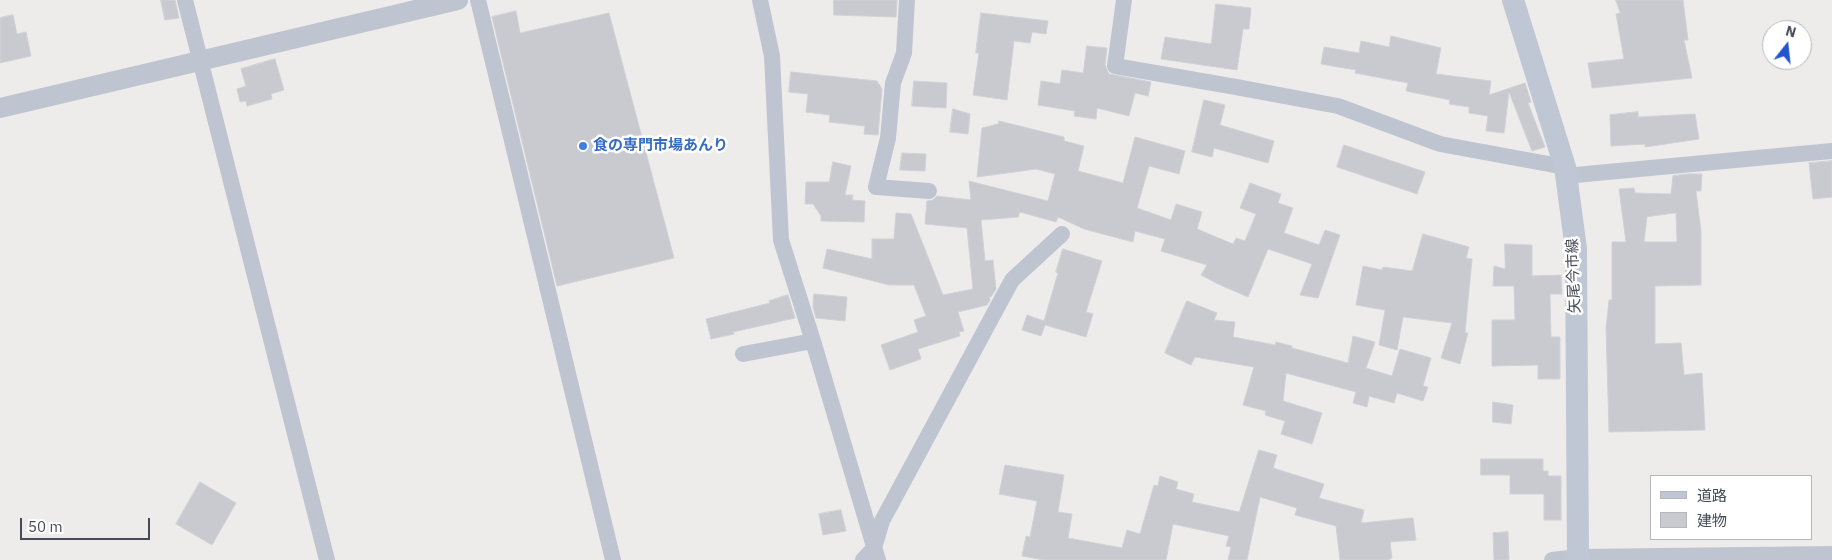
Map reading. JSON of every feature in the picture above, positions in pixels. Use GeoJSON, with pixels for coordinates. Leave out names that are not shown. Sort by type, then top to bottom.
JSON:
{"type":"FeatureCollection","features":[{"type":"Feature","properties":{"kind":"main road","name":"矢尾今市線"},"geometry":{"type":"LineString","coordinates":[[1514,0],[1565,172],[1576,249],[1578,558]]}},
{"type":"Feature","properties":{"kind":"street"},"geometry":{"type":"LineString","coordinates":[[185,0],[327,560]]}},
{"type":"Feature","properties":{"kind":"street"},"geometry":{"type":"LineString","coordinates":[[0,108],[458,0]]}},
{"type":"Feature","properties":{"kind":"street"},"geometry":{"type":"LineString","coordinates":[[478,0],[613,560]]}},
{"type":"Feature","properties":{"kind":"street"},"geometry":{"type":"LineString","coordinates":[[760,0],[772,56],[781,240],[813,341],[872,556]]}},
{"type":"Feature","properties":{"kind":"street"},"geometry":{"type":"LineString","coordinates":[[908,0],[904,53],[893,83],[888,138],[876,187],[929,190]]}},
{"type":"Feature","properties":{"kind":"street"},"geometry":{"type":"LineString","coordinates":[[1124,0],[1115,66],[1236,86],[1338,106],[1440,144],[1565,172],[1832,151]]}},
{"type":"Feature","properties":{"kind":"street"},"geometry":{"type":"LineString","coordinates":[[872,556],[882,521],[1012,280],[1062,234]]}},
{"type":"Feature","properties":{"kind":"street"},"geometry":{"type":"LineString","coordinates":[[743,354],[813,341]]}},
{"type":"Feature","properties":{"kind":"street"},"geometry":{"type":"LineString","coordinates":[[1552,560],[1832,554]]}},
{"type":"Feature","properties":{"kind":"building"},"geometry":{"type":"Polygon","coordinates":[[[161,0],[175,0],[179,18],[165,20],[161,0]]]}},
{"type":"Feature","properties":{"kind":"building"},"geometry":{"type":"Polygon","coordinates":[[[834,0],[897,0],[896,17],[834,15],[834,0]]]}},
{"type":"Feature","properties":{"kind":"building"},"geometry":{"type":"Polygon","coordinates":[[[1616,0],[1683,0],[1688,40],[1684,40],[1692,78],[1592,88],[1588,63],[1624,59],[1616,14],[1620,13],[1616,0]]]}},
{"type":"Feature","properties":{"kind":"building"},"geometry":{"type":"Polygon","coordinates":[[[1216,4],[1251,8],[1249,29],[1243,29],[1237,70],[1161,59],[1165,37],[1211,44],[1216,4]]]}},
{"type":"Feature","properties":{"kind":"building","name":"食の専門市場あんり"},"geometry":{"type":"Polygon","coordinates":[[[516,11],[520,33],[609,13],[674,258],[557,286],[492,17],[516,11]]]}},
{"type":"Feature","properties":{"kind":"building"},"geometry":{"type":"Polygon","coordinates":[[[981,13],[1048,21],[1046,34],[1032,32],[1030,43],[1014,41],[1007,100],[973,95],[979,53],[976,53],[981,13]]]}},
{"type":"Feature","properties":{"kind":"building"},"geometry":{"type":"Polygon","coordinates":[[[13,15],[17,34],[26,32],[31,56],[0,63],[0,18],[13,15]]]}},
{"type":"Feature","properties":{"kind":"building"},"geometry":{"type":"Polygon","coordinates":[[[1391,36],[1441,48],[1436,74],[1491,81],[1489,95],[1525,83],[1531,102],[1528,103],[1545,147],[1532,151],[1509,92],[1504,133],[1486,131],[1488,116],[1469,113],[1469,107],[1449,104],[1450,100],[1406,91],[1408,83],[1355,73],[1356,70],[1321,64],[1324,47],[1359,53],[1361,41],[1389,47],[1391,36]]]}},
{"type":"Feature","properties":{"kind":"building"},"geometry":{"type":"Polygon","coordinates":[[[1087,46],[1107,48],[1105,65],[1109,74],[1151,82],[1148,96],[1135,93],[1129,116],[1097,108],[1096,119],[1074,116],[1075,111],[1038,105],[1041,81],[1060,84],[1062,70],[1083,73],[1087,46]]]}},
{"type":"Feature","properties":{"kind":"building"},"geometry":{"type":"Polygon","coordinates":[[[275,59],[284,90],[271,94],[272,99],[247,106],[246,101],[240,102],[237,89],[246,86],[241,69],[275,59]]]}},
{"type":"Feature","properties":{"kind":"building"},"geometry":{"type":"Polygon","coordinates":[[[791,72],[877,81],[882,89],[878,135],[864,134],[865,126],[829,122],[830,115],[806,112],[808,94],[789,92],[791,72]]]}},
{"type":"Feature","properties":{"kind":"building"},"geometry":{"type":"Polygon","coordinates":[[[914,81],[947,83],[946,108],[912,106],[914,81]]]}},
{"type":"Feature","properties":{"kind":"building"},"geometry":{"type":"Polygon","coordinates":[[[1204,100],[1225,105],[1220,125],[1274,141],[1268,163],[1214,148],[1212,157],[1192,152],[1204,100]]]}},
{"type":"Feature","properties":{"kind":"building"},"geometry":{"type":"Polygon","coordinates":[[[953,109],[970,114],[968,134],[950,132],[953,109]]]}},
{"type":"Feature","properties":{"kind":"building"},"geometry":{"type":"Polygon","coordinates":[[[1638,112],[1638,117],[1695,114],[1699,139],[1645,147],[1645,144],[1611,146],[1610,115],[1638,112]]]}},
{"type":"Feature","properties":{"kind":"building"},"geometry":{"type":"Polygon","coordinates":[[[999,121],[1064,137],[1064,141],[1084,146],[1078,171],[1123,183],[1135,137],[1185,151],[1179,174],[1149,166],[1137,208],[1171,220],[1176,204],[1202,212],[1197,229],[1233,244],[1236,238],[1245,241],[1256,214],[1240,208],[1250,183],[1281,194],[1278,203],[1293,208],[1284,233],[1319,245],[1325,230],[1340,235],[1318,298],[1300,295],[1312,264],[1268,249],[1248,297],[1201,275],[1207,265],[1161,251],[1165,239],[1135,231],[1133,242],[1084,229],[1058,217],[1056,222],[1020,212],[1018,217],[981,220],[985,261],[993,260],[996,289],[991,297],[989,297],[990,300],[987,305],[958,312],[964,331],[959,332],[960,336],[918,349],[921,359],[890,370],[881,345],[918,332],[914,320],[926,316],[914,285],[889,285],[823,268],[827,249],[872,259],[872,239],[894,239],[896,213],[911,214],[943,295],[973,289],[967,228],[925,224],[927,201],[933,200],[937,196],[971,200],[969,181],[1048,201],[1055,174],[1036,169],[977,177],[982,128],[998,124],[999,121]]]}},
{"type":"Feature","properties":{"kind":"building"},"geometry":{"type":"Polygon","coordinates":[[[1344,145],[1425,172],[1417,194],[1337,167],[1344,145]]]}},
{"type":"Feature","properties":{"kind":"building"},"geometry":{"type":"Polygon","coordinates":[[[902,153],[926,154],[925,171],[900,170],[902,153]]]}},
{"type":"Feature","properties":{"kind":"building"},"geometry":{"type":"Polygon","coordinates":[[[1832,161],[1832,197],[1813,199],[1809,163],[1832,161]]]}},
{"type":"Feature","properties":{"kind":"building"},"geometry":{"type":"Polygon","coordinates":[[[833,162],[851,166],[845,195],[853,195],[852,200],[865,201],[864,222],[821,221],[821,216],[813,204],[805,204],[806,182],[829,182],[833,162]]]}},
{"type":"Feature","properties":{"kind":"building"},"geometry":{"type":"Polygon","coordinates":[[[1702,174],[1701,191],[1696,191],[1701,231],[1701,285],[1655,286],[1655,344],[1681,343],[1684,375],[1702,373],[1705,430],[1609,432],[1606,328],[1609,300],[1612,300],[1612,242],[1626,242],[1619,189],[1634,188],[1635,193],[1671,194],[1673,176],[1702,174]],[[1676,213],[1647,217],[1644,242],[1677,242],[1676,213]]]}},
{"type":"Feature","properties":{"kind":"building"},"geometry":{"type":"Polygon","coordinates":[[[1423,234],[1469,247],[1466,258],[1472,259],[1465,333],[1468,333],[1460,364],[1441,358],[1452,323],[1403,317],[1397,350],[1379,345],[1385,310],[1356,305],[1363,266],[1382,270],[1383,267],[1412,271],[1423,234]]]}},
{"type":"Feature","properties":{"kind":"building"},"geometry":{"type":"Polygon","coordinates":[[[1505,244],[1532,245],[1532,276],[1561,275],[1562,294],[1550,294],[1551,337],[1560,337],[1560,379],[1538,379],[1538,365],[1492,366],[1492,320],[1515,320],[1514,286],[1493,286],[1494,266],[1505,269],[1505,244]]]}},
{"type":"Feature","properties":{"kind":"building"},"geometry":{"type":"Polygon","coordinates":[[[1063,249],[1102,261],[1086,312],[1093,314],[1086,337],[1045,325],[1041,336],[1022,330],[1027,315],[1044,321],[1063,249]]]}},
{"type":"Feature","properties":{"kind":"building"},"geometry":{"type":"Polygon","coordinates":[[[814,294],[847,297],[845,321],[816,318],[813,307],[814,294]]]}},
{"type":"Feature","properties":{"kind":"building"},"geometry":{"type":"Polygon","coordinates":[[[788,295],[795,318],[711,339],[706,319],[770,303],[769,301],[788,295]]]}},
{"type":"Feature","properties":{"kind":"building"},"geometry":{"type":"Polygon","coordinates":[[[1187,301],[1217,313],[1214,320],[1235,322],[1233,337],[1275,345],[1276,342],[1348,363],[1353,336],[1375,342],[1366,368],[1392,376],[1400,349],[1431,358],[1423,386],[1428,387],[1423,401],[1397,393],[1394,403],[1369,396],[1367,407],[1353,403],[1356,392],[1286,373],[1283,401],[1322,413],[1312,444],[1281,434],[1285,421],[1265,415],[1266,411],[1243,405],[1254,367],[1195,357],[1191,365],[1165,353],[1187,301]]]}},
{"type":"Feature","properties":{"kind":"building"},"geometry":{"type":"Polygon","coordinates":[[[1493,402],[1513,405],[1511,424],[1493,422],[1493,402]]]}},
{"type":"Feature","properties":{"kind":"building"},"geometry":{"type":"Polygon","coordinates":[[[1259,450],[1277,455],[1273,468],[1324,484],[1319,498],[1364,510],[1361,523],[1413,518],[1416,540],[1390,542],[1392,558],[1388,560],[1340,560],[1336,526],[1295,515],[1297,508],[1260,497],[1247,560],[1228,560],[1231,547],[1226,546],[1229,536],[1173,524],[1166,560],[1044,560],[1022,556],[1026,536],[1030,537],[1037,501],[999,494],[1005,465],[1064,475],[1058,512],[1072,514],[1068,538],[1122,548],[1127,530],[1140,534],[1154,485],[1158,486],[1160,476],[1178,482],[1176,489],[1194,494],[1192,502],[1239,512],[1259,450]]]}},
{"type":"Feature","properties":{"kind":"building"},"geometry":{"type":"Polygon","coordinates":[[[1481,459],[1543,459],[1543,471],[1548,471],[1548,476],[1561,476],[1561,520],[1544,520],[1544,494],[1510,494],[1510,475],[1481,475],[1481,459]]]}},
{"type":"Feature","properties":{"kind":"building"},"geometry":{"type":"Polygon","coordinates":[[[200,482],[236,503],[212,545],[176,524],[200,482]]]}},
{"type":"Feature","properties":{"kind":"building"},"geometry":{"type":"Polygon","coordinates":[[[841,510],[846,531],[823,535],[819,514],[841,510]]]}},
{"type":"Feature","properties":{"kind":"building"},"geometry":{"type":"Polygon","coordinates":[[[1508,532],[1509,560],[1494,560],[1493,533],[1508,532]]]}},
{"type":"Feature","properties":{"kind":"place","name":"食の専門市場あんり"},"geometry":{"type":"Point","coordinates":[583,146]}}]}
